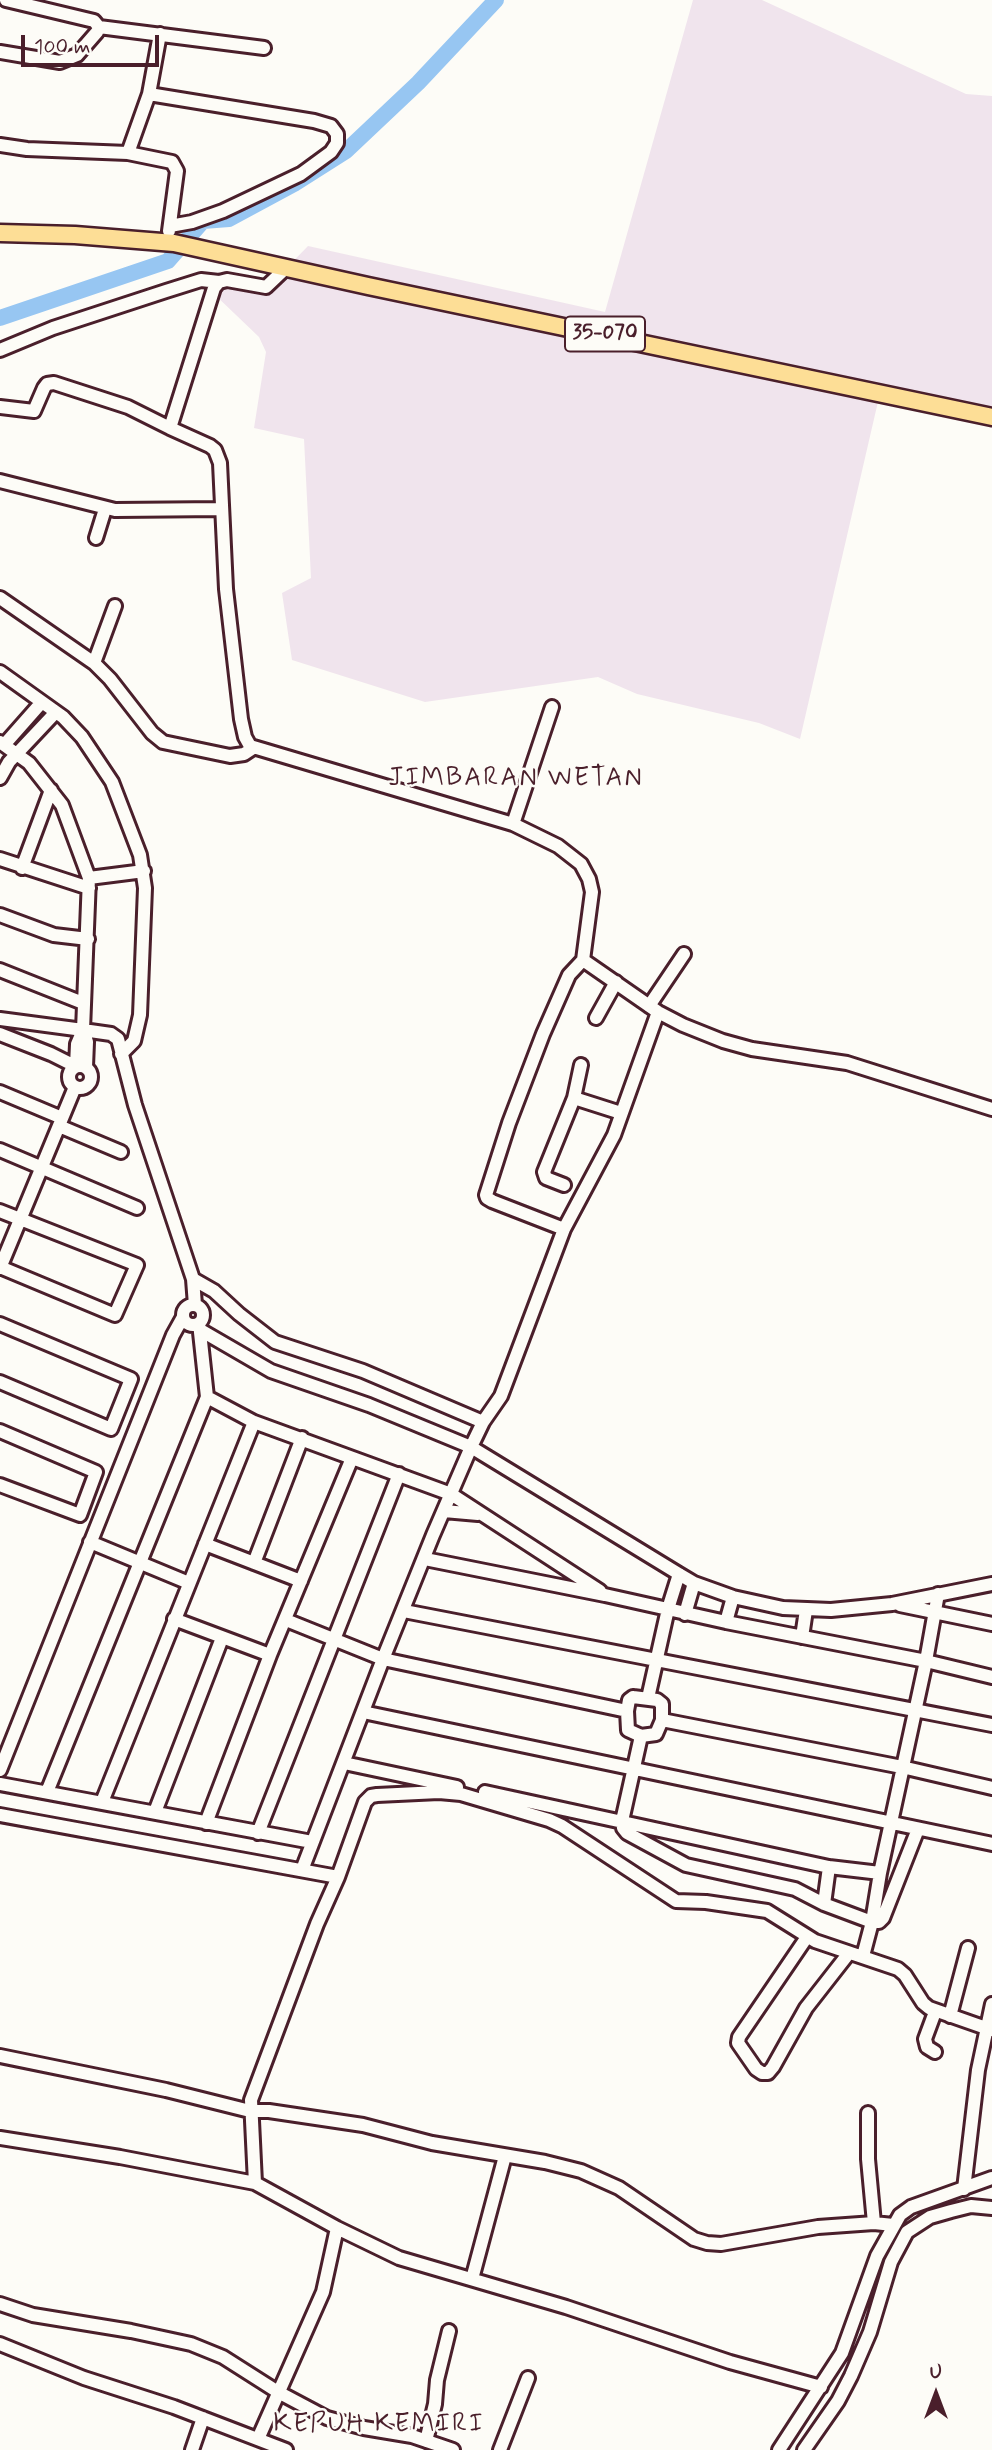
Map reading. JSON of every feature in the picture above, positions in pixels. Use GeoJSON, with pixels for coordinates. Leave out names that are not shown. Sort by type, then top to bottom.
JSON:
{"type":"FeatureCollection","features":[{"type":"Feature","properties":{"kind":"main road","name":"35-070"},"geometry":{"type":"LineString","coordinates":[[0,233],[170,237],[218,252],[992,417]]}},
{"type":"Feature","properties":{"kind":"street"},"geometry":{"type":"LineString","coordinates":[[6,0],[94,21],[99,27],[264,48]]}},
{"type":"Feature","properties":{"kind":"street"},"geometry":{"type":"LineString","coordinates":[[0,52],[61,62],[76,55],[99,27]]}},
{"type":"Feature","properties":{"kind":"street"},"geometry":{"type":"LineString","coordinates":[[128,153],[149,94],[160,34]]}},
{"type":"Feature","properties":{"kind":"street"},"geometry":{"type":"LineString","coordinates":[[149,94],[314,121],[331,126],[337,134],[337,143],[331,152],[301,174],[223,211],[192,222],[170,237]]}},
{"type":"Feature","properties":{"kind":"street"},"geometry":{"type":"LineString","coordinates":[[0,145],[27,149],[128,153],[172,162],[177,168],[170,237]]}},
{"type":"Feature","properties":{"kind":"street"},"geometry":{"type":"LineString","coordinates":[[0,350],[53,328],[201,281],[227,281],[266,287],[287,267]]}},
{"type":"Feature","properties":{"kind":"street"},"geometry":{"type":"LineString","coordinates":[[170,428],[208,303],[219,282]]}},
{"type":"Feature","properties":{"kind":"street"},"geometry":{"type":"LineString","coordinates":[[0,407],[34,411],[44,388],[54,383],[128,407],[215,450],[220,463],[226,589],[241,719],[247,742],[253,748],[513,824],[558,846],[575,858],[588,874],[592,892],[583,960],[569,975],[543,1034],[486,1195],[486,1198],[564,1228]]}},
{"type":"Feature","properties":{"kind":"street"},"geometry":{"type":"LineString","coordinates":[[0,481],[105,509],[222,509]]}},
{"type":"Feature","properties":{"kind":"street"},"geometry":{"type":"LineString","coordinates":[[96,538],[105,509]]}},
{"type":"Feature","properties":{"kind":"street"},"geometry":{"type":"LineString","coordinates":[[0,598],[94,663],[110,678],[152,733],[163,742],[230,756],[244,754],[253,748]]}},
{"type":"Feature","properties":{"kind":"street"},"geometry":{"type":"LineString","coordinates":[[94,663],[114,606]]}},
{"type":"Feature","properties":{"kind":"street"},"geometry":{"type":"LineString","coordinates":[[0,672],[56,712],[82,737],[106,770],[140,855],[144,871],[140,1014],[134,1041],[121,1054]]}},
{"type":"Feature","properties":{"kind":"street"},"geometry":{"type":"LineString","coordinates":[[42,702],[2,744],[29,763],[66,813],[89,883],[83,1030],[77,1044],[79,1066]]}},
{"type":"Feature","properties":{"kind":"street"},"geometry":{"type":"LineString","coordinates":[[513,824],[552,707]]}},
{"type":"Feature","properties":{"kind":"street"},"geometry":{"type":"LineString","coordinates":[[0,778],[18,753],[56,712]]}},
{"type":"Feature","properties":{"kind":"street"},"geometry":{"type":"LineString","coordinates":[[22,868],[51,790]]}},
{"type":"Feature","properties":{"kind":"street"},"geometry":{"type":"LineString","coordinates":[[0,859],[22,868],[89,883],[144,871]]}},
{"type":"Feature","properties":{"kind":"street"},"geometry":{"type":"LineString","coordinates":[[0,915],[54,934],[88,939]]}},
{"type":"Feature","properties":{"kind":"street"},"geometry":{"type":"LineString","coordinates":[[302,1870],[383,1658],[451,1494],[471,1447],[496,1405],[564,1228],[614,1135],[654,1009],[684,954]]}},
{"type":"Feature","properties":{"kind":"street"},"geometry":{"type":"LineString","coordinates":[[583,960],[654,1009],[723,1041],[752,1049],[847,1063],[992,1109]]}},
{"type":"Feature","properties":{"kind":"street"},"geometry":{"type":"LineString","coordinates":[[0,971],[83,1003]]}},
{"type":"Feature","properties":{"kind":"street"},"geometry":{"type":"LineString","coordinates":[[596,1018],[615,982]]}},
{"type":"Feature","properties":{"kind":"street"},"geometry":{"type":"LineString","coordinates":[[0,1019],[116,1036],[135,1105],[193,1279],[195,1305],[202,1311],[203,1317],[200,1327],[207,1397],[47,1792]]}},
{"type":"Feature","properties":{"kind":"street"},"geometry":{"type":"LineString","coordinates":[[0,1034],[79,1066],[91,1073],[91,1081],[86,1087],[75,1087],[68,1076],[79,1066]]}},
{"type":"Feature","properties":{"kind":"street"},"geometry":{"type":"LineString","coordinates":[[564,1185],[546,1178],[544,1172],[574,1098],[581,1065]]}},
{"type":"Feature","properties":{"kind":"street"},"geometry":{"type":"LineString","coordinates":[[0,1211],[20,1219],[136,1265],[115,1315],[0,1267],[20,1219],[61,1122],[75,1087]]}},
{"type":"Feature","properties":{"kind":"street"},"geometry":{"type":"LineString","coordinates":[[0,1092],[121,1152]]}},
{"type":"Feature","properties":{"kind":"street"},"geometry":{"type":"LineString","coordinates":[[574,1098],[621,1113]]}},
{"type":"Feature","properties":{"kind":"street"},"geometry":{"type":"LineString","coordinates":[[0,1150],[136,1208]]}},
{"type":"Feature","properties":{"kind":"street"},"geometry":{"type":"LineString","coordinates":[[193,1279],[214,1291],[275,1342],[363,1371],[486,1420]]}},
{"type":"Feature","properties":{"kind":"street"},"geometry":{"type":"LineString","coordinates":[[0,1770],[173,1335],[186,1308],[195,1305]]}},
{"type":"Feature","properties":{"kind":"street"},"geometry":{"type":"LineString","coordinates":[[183,1317],[190,1324],[200,1327],[271,1371],[369,1405],[471,1447],[678,1574],[694,1583],[733,1597],[769,1606],[806,1610],[892,1604],[992,1584]]}},
{"type":"Feature","properties":{"kind":"street"},"geometry":{"type":"LineString","coordinates":[[0,1324],[131,1379],[111,1429],[0,1382]]}},
{"type":"Feature","properties":{"kind":"street"},"geometry":{"type":"LineString","coordinates":[[207,1397],[254,1422],[451,1494],[605,1595]]}},
{"type":"Feature","properties":{"kind":"street"},"geometry":{"type":"LineString","coordinates":[[102,1801],[254,1422]]}},
{"type":"Feature","properties":{"kind":"street"},"geometry":{"type":"LineString","coordinates":[[0,1431],[96,1472],[80,1515],[0,1485]]}},
{"type":"Feature","properties":{"kind":"street"},"geometry":{"type":"LineString","coordinates":[[254,1563],[302,1438]]}},
{"type":"Feature","properties":{"kind":"street"},"geometry":{"type":"LineString","coordinates":[[206,1823],[270,1655],[352,1458]]}},
{"type":"Feature","properties":{"kind":"street"},"geometry":{"type":"LineString","coordinates":[[258,1833],[399,1475]]}},
{"type":"Feature","properties":{"kind":"street"},"geometry":{"type":"LineString","coordinates":[[444,1511],[481,1514]]}},
{"type":"Feature","properties":{"kind":"street"},"geometry":{"type":"LineString","coordinates":[[90,1542],[189,1583]]}},
{"type":"Feature","properties":{"kind":"street"},"geometry":{"type":"LineString","coordinates":[[205,1544],[301,1581]]}},
{"type":"Feature","properties":{"kind":"street"},"geometry":{"type":"LineString","coordinates":[[425,1559],[926,1661],[992,1677]]}},
{"type":"Feature","properties":{"kind":"street"},"geometry":{"type":"LineString","coordinates":[[648,1698],[678,1574]]}},
{"type":"Feature","properties":{"kind":"street"},"geometry":{"type":"LineString","coordinates":[[685,1614],[694,1583]]}},
{"type":"Feature","properties":{"kind":"street"},"geometry":{"type":"LineString","coordinates":[[863,1956],[938,1594]]}},
{"type":"Feature","properties":{"kind":"street"},"geometry":{"type":"LineString","coordinates":[[726,1622],[733,1597]]}},
{"type":"Feature","properties":{"kind":"street"},"geometry":{"type":"LineString","coordinates":[[892,1604],[992,1624]]}},
{"type":"Feature","properties":{"kind":"street"},"geometry":{"type":"LineString","coordinates":[[802,1637],[806,1610]]}},
{"type":"Feature","properties":{"kind":"street"},"geometry":{"type":"LineString","coordinates":[[404,1611],[992,1725]]}},
{"type":"Feature","properties":{"kind":"street"},"geometry":{"type":"LineString","coordinates":[[174,1619],[270,1655]]}},
{"type":"Feature","properties":{"kind":"street"},"geometry":{"type":"LineString","coordinates":[[286,1620],[383,1658],[627,1712]]}},
{"type":"Feature","properties":{"kind":"street"},"geometry":{"type":"LineString","coordinates":[[155,1812],[222,1638]]}},
{"type":"Feature","properties":{"kind":"street"},"geometry":{"type":"LineString","coordinates":[[632,1698],[648,1698],[662,1704],[662,1720],[656,1734],[642,1736],[628,1730],[627,1712],[632,1698]]}},
{"type":"Feature","properties":{"kind":"street"},"geometry":{"type":"LineString","coordinates":[[363,1712],[992,1844]]}},
{"type":"Feature","properties":{"kind":"street"},"geometry":{"type":"LineString","coordinates":[[662,1720],[992,1788]]}},
{"type":"Feature","properties":{"kind":"street"},"geometry":{"type":"LineString","coordinates":[[642,1736],[622,1821],[623,1828],[627,1833],[685,1865],[795,1889],[824,1904],[872,1922],[882,1920],[918,1829]]}},
{"type":"Feature","properties":{"kind":"street"},"geometry":{"type":"LineString","coordinates":[[344,1763],[829,1867],[880,1873]]}},
{"type":"Feature","properties":{"kind":"street"},"geometry":{"type":"LineString","coordinates":[[0,1784],[312,1842]]}},
{"type":"Feature","properties":{"kind":"street"},"geometry":{"type":"LineString","coordinates":[[255,2183],[251,2100],[365,1802],[371,1796],[439,1792],[460,1794],[549,1820],[676,1900],[759,1909],[780,1918],[807,1937],[898,1969],[923,2003],[935,2012],[989,2028]]}},
{"type":"Feature","properties":{"kind":"street"},"geometry":{"type":"LineString","coordinates":[[0,1815],[338,1877]]}},
{"type":"Feature","properties":{"kind":"street"},"geometry":{"type":"LineString","coordinates":[[824,1904],[829,1867]]}},
{"type":"Feature","properties":{"kind":"street"},"geometry":{"type":"LineString","coordinates":[[807,1937],[739,2037],[738,2043],[756,2069],[762,2073],[768,2073],[773,2067],[806,2008],[849,1953]]}},
{"type":"Feature","properties":{"kind":"street"},"geometry":{"type":"LineString","coordinates":[[950,2016],[968,1948]]}},
{"type":"Feature","properties":{"kind":"street"},"geometry":{"type":"LineString","coordinates":[[964,2189],[978,2070],[992,2004]]}},
{"type":"Feature","properties":{"kind":"street"},"geometry":{"type":"LineString","coordinates":[[935,2012],[925,2039],[927,2047],[935,2052]]}},
{"type":"Feature","properties":{"kind":"street"},"geometry":{"type":"LineString","coordinates":[[0,2056],[166,2090],[250,2111],[269,2111],[363,2125],[432,2143],[581,2171],[619,2188],[694,2239],[707,2243],[721,2244],[818,2227],[874,2223],[892,2225]]}},
{"type":"Feature","properties":{"kind":"street"},"geometry":{"type":"LineString","coordinates":[[869,2113],[868,2159],[874,2223]]}},
{"type":"Feature","properties":{"kind":"street"},"geometry":{"type":"LineString","coordinates":[[0,2138],[120,2157],[255,2183],[337,2228],[400,2258],[566,2307],[730,2362],[821,2387]]}},
{"type":"Feature","properties":{"kind":"street"},"geometry":{"type":"LineString","coordinates":[[472,2279],[505,2156]]}},
{"type":"Feature","properties":{"kind":"street"},"geometry":{"type":"LineString","coordinates":[[779,2450],[842,2353],[877,2256],[892,2225],[911,2207],[992,2178]]}},
{"type":"Feature","properties":{"kind":"street"},"geometry":{"type":"LineString","coordinates":[[804,2450],[838,2401],[856,2366],[870,2332],[891,2262],[906,2231],[930,2217],[992,2198]]}},
{"type":"Feature","properties":{"kind":"street"},"geometry":{"type":"LineString","coordinates":[[971,2206],[992,2208]]}},
{"type":"Feature","properties":{"kind":"street"},"geometry":{"type":"LineString","coordinates":[[258,2439],[323,2292],[337,2228]]}},
{"type":"Feature","properties":{"kind":"street"},"geometry":{"type":"LineString","coordinates":[[0,2304],[33,2315],[191,2344],[223,2357],[274,2401],[327,2418],[453,2450]]}},
{"type":"Feature","properties":{"kind":"street"},"geometry":{"type":"LineString","coordinates":[[426,2441],[449,2331]]}},
{"type":"Feature","properties":{"kind":"street"},"geometry":{"type":"LineString","coordinates":[[0,2344],[84,2378],[203,2418],[286,2450]]}},
{"type":"Feature","properties":{"kind":"street"},"geometry":{"type":"LineString","coordinates":[[500,2450],[528,2378]]}},
{"type":"Feature","properties":{"kind":"street"},"geometry":{"type":"LineString","coordinates":[[191,2450],[203,2418]]}},
{"type":"Feature","properties":{"kind":"shaded area"},"geometry":{"type":"Polygon","coordinates":[[[693,0],[762,0],[966,94],[992,96],[992,417],[880,393],[800,739],[759,723],[637,694],[598,677],[425,702],[292,660],[282,593],[311,578],[304,439],[254,428],[266,352],[259,337],[212,292],[219,282],[271,284],[308,246],[605,312],[693,0]]]}},
{"type":"Feature","properties":{"kind":"waterway"},"geometry":{"type":"LineString","coordinates":[[0,318],[168,261],[203,221],[229,219],[294,184],[346,151],[418,83],[496,0]]}},
{"type":"Feature","properties":{"kind":"district","name":"JIMBARAN WETAN"},"geometry":{"type":"Point","coordinates":[516,780]}},
{"type":"Feature","properties":{"kind":"district","name":"KEPUH KEMIRI"},"geometry":{"type":"Point","coordinates":[379,2426]}}]}
